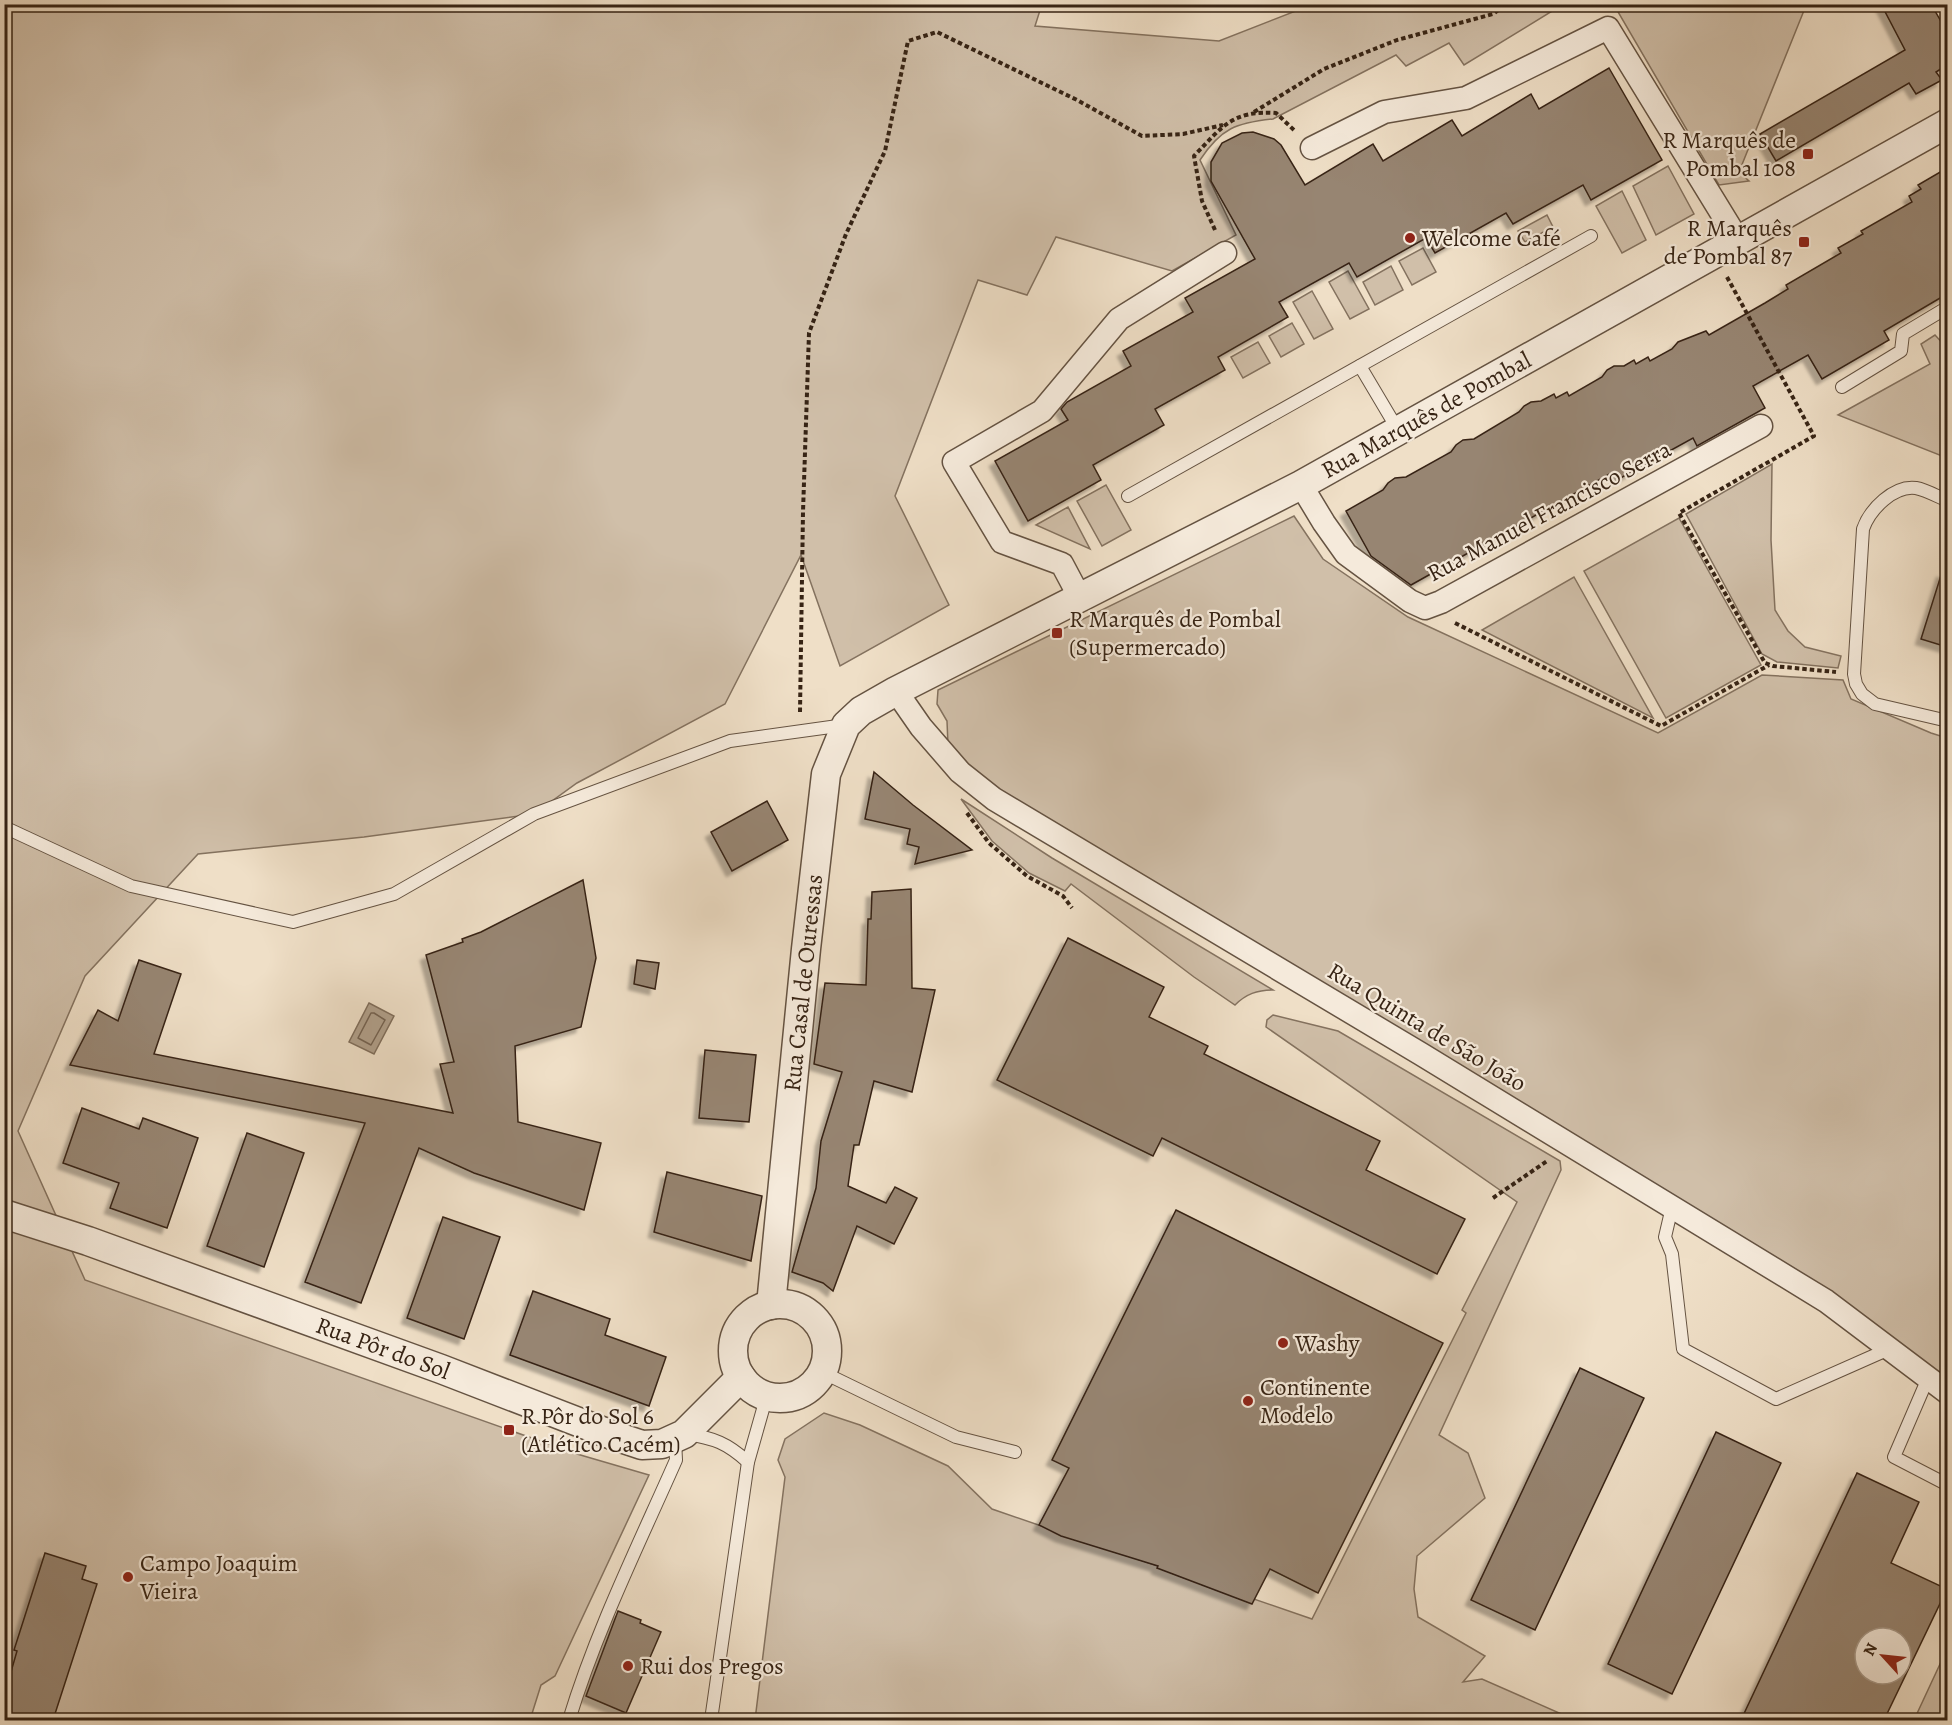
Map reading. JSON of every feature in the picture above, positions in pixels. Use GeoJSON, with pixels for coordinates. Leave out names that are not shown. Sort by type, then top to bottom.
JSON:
{"type":"FeatureCollection","features":[{"type":"Feature","properties":{"kind":"street"},"geometry":{"type":"LineString","coordinates":[[1312,148],[1384,112],[1466,98],[1608,28],[1726,246]]}},
{"type":"Feature","properties":{"kind":"street","name":"Rua Marquês de Pombal"},"geometry":{"type":"LineString","coordinates":[[896,691],[1301,485],[1947,123]]}},
{"type":"Feature","properties":{"kind":"street"},"geometry":{"type":"LineString","coordinates":[[1079,596],[1062,564],[1002,542],[954,462],[1042,411],[1119,319],[1226,253]]}},
{"type":"Feature","properties":{"kind":"street","name":"Rua Manuel Francisco Serra"},"geometry":{"type":"LineString","coordinates":[[1301,485],[1346,554],[1410,601],[1425,608],[1441,602],[1761,426]]}},
{"type":"Feature","properties":{"kind":"street","name":"Rua Casal de Ouressas"},"geometry":{"type":"LineString","coordinates":[[771,1305],[806,949],[826,774],[846,725],[861,711],[896,691]]}},
{"type":"Feature","properties":{"kind":"street","name":"Rua Quinta de São João"},"geometry":{"type":"LineString","coordinates":[[896,691],[921,727],[948,759],[960,772],[994,799],[1826,1301],[1947,1393]]}},
{"type":"Feature","properties":{"kind":"street","name":"Rua Pôr do Sol"},"geometry":{"type":"LineString","coordinates":[[4,1214],[88,1241],[642,1445],[652,1446],[680,1437]]}},
{"type":"Feature","properties":{"kind":"street"},"geometry":{"type":"LineString","coordinates":[[786,1304],[800,1308],[813,1317],[822,1329],[827,1343],[822,1372],[814,1384],[801,1393],[787,1397],[767,1395],[748,1386],[741,1377],[735,1364],[733,1348],[736,1333],[756,1310],[771,1305],[786,1304]]}},
{"type":"Feature","properties":{"kind":"street"},"geometry":{"type":"LineString","coordinates":[[680,1437],[741,1377]]}},
{"type":"Feature","properties":{"kind":"lane"},"geometry":{"type":"LineString","coordinates":[[1128,496],[1591,236]]}},
{"type":"Feature","properties":{"kind":"lane"},"geometry":{"type":"LineString","coordinates":[[1842,387],[1901,351],[1903,334],[1947,307]]}},
{"type":"Feature","properties":{"kind":"lane"},"geometry":{"type":"LineString","coordinates":[[1360,366],[1398,430]]}},
{"type":"Feature","properties":{"kind":"lane"},"geometry":{"type":"LineString","coordinates":[[1947,501],[1920,489],[1901,489],[1872,510],[1866,519],[1863,529],[1854,674],[1856,684],[1862,694],[1875,704],[1947,721]]}},
{"type":"Feature","properties":{"kind":"lane"},"geometry":{"type":"LineString","coordinates":[[4,827],[131,886],[293,922],[394,894],[534,814],[730,741],[846,725]]}},
{"type":"Feature","properties":{"kind":"lane"},"geometry":{"type":"LineString","coordinates":[[1672,1207],[1665,1237],[1672,1254],[1683,1349],[1776,1399],[1889,1349]]}},
{"type":"Feature","properties":{"kind":"lane"},"geometry":{"type":"LineString","coordinates":[[822,1372],[956,1437],[1015,1452]]}},
{"type":"Feature","properties":{"kind":"lane"},"geometry":{"type":"LineString","coordinates":[[1929,1378],[1894,1457],[1947,1485]]}},
{"type":"Feature","properties":{"kind":"lane"},"geometry":{"type":"LineString","coordinates":[[711,1720],[748,1462],[767,1395]]}},
{"type":"Feature","properties":{"kind":"lane"},"geometry":{"type":"LineString","coordinates":[[569,1720],[580,1684],[612,1603],[676,1460],[680,1437],[711,1438],[724,1443],[748,1462]]}},
{"type":"Feature","properties":{"kind":"path"},"geometry":{"type":"LineString","coordinates":[[800,731],[808,333],[846,234],[885,150],[908,41],[937,32],[1007,65],[1143,136],[1183,134],[1223,125],[1254,111],[1324,69],[1397,40],[1493,14],[1506,4]]}},
{"type":"Feature","properties":{"kind":"path"},"geometry":{"type":"LineString","coordinates":[[1254,111],[1276,113],[1312,148]]}},
{"type":"Feature","properties":{"kind":"path"},"geometry":{"type":"LineString","coordinates":[[1223,125],[1194,156],[1202,201],[1226,253]]}},
{"type":"Feature","properties":{"kind":"path"},"geometry":{"type":"LineString","coordinates":[[1726,246],[1814,436],[1679,513],[1765,663],[1854,674]]}},
{"type":"Feature","properties":{"kind":"path"},"geometry":{"type":"LineString","coordinates":[[1425,608],[1661,726],[1769,665]]}},
{"type":"Feature","properties":{"kind":"path"},"geometry":{"type":"LineString","coordinates":[[966,811],[989,843],[1027,876],[1063,896],[1072,908]]}},
{"type":"Feature","properties":{"kind":"path"},"geometry":{"type":"LineString","coordinates":[[1493,1198],[1548,1161]]}},
{"type":"Feature","properties":{"kind":"shaded area"},"geometry":{"type":"Polygon","coordinates":[[[1042,4],[1035,26],[1219,41],[1311,5],[1562,5],[1464,65],[1449,43],[1406,66],[1396,55],[1273,119],[1239,125],[1230,129],[1215,141],[1200,160],[1236,235],[1172,271],[1056,237],[1027,295],[978,280],[895,496],[949,605],[840,666],[801,555],[725,704],[577,783],[534,814],[364,837],[198,854],[85,976],[18,1131],[85,1280],[577,1454],[649,1475],[555,1676],[541,1685],[530,1720],[5,1720],[5,5],[1042,4]]]}},
{"type":"Feature","properties":{"kind":"shaded area"},"geometry":{"type":"Polygon","coordinates":[[[1614,5],[1804,5],[1805,8],[1739,172],[1749,181],[1719,185],[1614,5]]]}},
{"type":"Feature","properties":{"kind":"shaded area"},"geometry":{"type":"Polygon","coordinates":[[[1668,166],[1694,214],[1656,235],[1633,186],[1668,166]]]}},
{"type":"Feature","properties":{"kind":"shaded area"},"geometry":{"type":"Polygon","coordinates":[[[1622,191],[1646,240],[1622,253],[1596,206],[1622,191]]]}},
{"type":"Feature","properties":{"kind":"shaded area"},"geometry":{"type":"Polygon","coordinates":[[[1547,215],[1553,227],[1525,242],[1518,231],[1547,215]]]}},
{"type":"Feature","properties":{"kind":"shaded area"},"geometry":{"type":"Polygon","coordinates":[[[1423,248],[1436,272],[1412,285],[1399,261],[1423,248]]]}},
{"type":"Feature","properties":{"kind":"shaded area"},"geometry":{"type":"Polygon","coordinates":[[[1391,266],[1403,290],[1375,305],[1363,282],[1391,266]]]}},
{"type":"Feature","properties":{"kind":"shaded area"},"geometry":{"type":"Polygon","coordinates":[[[1348,271],[1369,309],[1350,319],[1329,282],[1348,271]]]}},
{"type":"Feature","properties":{"kind":"shaded area"},"geometry":{"type":"Polygon","coordinates":[[[1312,291],[1333,329],[1314,339],[1293,302],[1312,291]]]}},
{"type":"Feature","properties":{"kind":"shaded area"},"geometry":{"type":"Polygon","coordinates":[[[1292,323],[1304,344],[1281,357],[1269,336],[1292,323]]]}},
{"type":"Feature","properties":{"kind":"shaded area"},"geometry":{"type":"Polygon","coordinates":[[[1935,335],[1947,348],[1947,458],[1838,415],[1930,364],[1921,344],[1935,335]]]}},
{"type":"Feature","properties":{"kind":"shaded area"},"geometry":{"type":"Polygon","coordinates":[[[1258,342],[1270,363],[1243,378],[1231,357],[1258,342]]]}},
{"type":"Feature","properties":{"kind":"shaded area"},"geometry":{"type":"Polygon","coordinates":[[[1772,464],[1771,540],[1775,610],[1788,631],[1805,647],[1841,656],[1838,668],[1777,662],[1762,654],[1686,514],[1772,464]]]}},
{"type":"Feature","properties":{"kind":"shaded area"},"geometry":{"type":"Polygon","coordinates":[[[1106,485],[1131,530],[1102,546],[1077,501],[1106,485]]]}},
{"type":"Feature","properties":{"kind":"shaded area"},"geometry":{"type":"Polygon","coordinates":[[[1068,507],[1090,549],[1036,525],[1068,507]]]}},
{"type":"Feature","properties":{"kind":"shaded area"},"geometry":{"type":"Polygon","coordinates":[[[1294,516],[1323,559],[1408,617],[1658,733],[1762,675],[1843,680],[1851,699],[1947,738],[1947,1382],[1805,1275],[985,782],[948,745],[947,721],[937,704],[938,690],[1294,516]]]}},
{"type":"Feature","properties":{"kind":"shaded area"},"geometry":{"type":"Polygon","coordinates":[[[1679,518],[1761,665],[1666,718],[1584,571],[1679,518]]]}},
{"type":"Feature","properties":{"kind":"shaded area"},"geometry":{"type":"Polygon","coordinates":[[[1574,577],[1653,718],[1482,630],[1574,577]]]}},
{"type":"Feature","properties":{"kind":"shaded area"},"geometry":{"type":"Polygon","coordinates":[[[961,799],[1052,858],[1273,990],[1252,993],[1235,1005],[1194,977],[1071,884],[1065,891],[1029,873],[992,841],[961,799]]]}},
{"type":"Feature","properties":{"kind":"shaded area"},"geometry":{"type":"Polygon","coordinates":[[[1273,1015],[1338,1031],[1560,1161],[1561,1170],[1439,1435],[1468,1453],[1485,1498],[1417,1556],[1414,1589],[1418,1617],[1485,1656],[1463,1682],[1482,1679],[1575,1720],[755,1720],[785,1477],[778,1460],[785,1439],[824,1413],[860,1425],[948,1466],[992,1509],[1312,1619],[1466,1313],[1462,1310],[1517,1202],[1266,1027],[1267,1020],[1273,1015]]]}},
{"type":"Feature","properties":{"kind":"shaded area"},"geometry":{"type":"Polygon","coordinates":[[[1947,1649],[1947,1720],[1914,1720],[1947,1649]]]}},
{"type":"Feature","properties":{"kind":"water"},"geometry":{"type":"Polygon","coordinates":[[[369,1003],[394,1016],[374,1054],[349,1042],[369,1003]]]}},
{"type":"Feature","properties":{"kind":"building"},"geometry":{"type":"Polygon","coordinates":[[[1881,4],[1931,4],[1947,32],[1947,65],[1936,72],[1942,80],[1916,94],[1909,83],[1776,161],[1760,134],[1905,50],[1881,4]]]}},
{"type":"Feature","properties":{"kind":"building"},"geometry":{"type":"Polygon","coordinates":[[[1609,68],[1662,160],[1591,200],[1583,185],[1513,224],[1506,213],[1435,253],[1426,238],[1357,277],[1349,263],[1279,302],[1288,317],[1218,357],[1225,370],[1155,409],[1164,425],[1093,465],[1101,480],[1028,521],[995,461],[1068,420],[1061,409],[1067,402],[1131,366],[1123,351],[1193,312],[1185,298],[1255,259],[1211,181],[1211,162],[1222,143],[1242,133],[1253,132],[1274,139],[1281,145],[1305,185],[1373,144],[1383,161],[1452,120],[1462,136],[1531,94],[1539,109],[1609,68]]]}},
{"type":"Feature","properties":{"kind":"building"},"geometry":{"type":"Polygon","coordinates":[[[1947,168],[1947,294],[1884,331],[1889,340],[1822,379],[1808,355],[1753,386],[1765,408],[1697,446],[1693,438],[1617,480],[1613,472],[1411,585],[1371,556],[1346,511],[1383,490],[1395,478],[1406,477],[1451,452],[1463,440],[1474,439],[1519,412],[1531,402],[1541,401],[1554,394],[1556,398],[1567,392],[1569,396],[1602,377],[1614,366],[1624,366],[1634,360],[1636,364],[1648,357],[1650,361],[1672,349],[1678,342],[1706,331],[1709,335],[1788,289],[1786,285],[1841,253],[1838,248],[1863,234],[1861,231],[1912,202],[1909,196],[1921,189],[1918,185],[1947,168]]]}},
{"type":"Feature","properties":{"kind":"building"},"geometry":{"type":"Polygon","coordinates":[[[1942,572],[1947,573],[1947,647],[1921,639],[1942,572]]]}},
{"type":"Feature","properties":{"kind":"building"},"geometry":{"type":"Polygon","coordinates":[[[874,772],[972,850],[915,864],[919,847],[907,844],[910,829],[865,819],[874,772]]]}},
{"type":"Feature","properties":{"kind":"building"},"geometry":{"type":"Polygon","coordinates":[[[767,801],[788,840],[732,871],[711,832],[767,801]]]}},
{"type":"Feature","properties":{"kind":"building"},"geometry":{"type":"Polygon","coordinates":[[[583,880],[596,958],[581,1027],[515,1046],[518,1122],[601,1143],[584,1210],[474,1173],[419,1148],[361,1303],[305,1282],[365,1123],[70,1065],[98,1010],[118,1021],[139,960],[181,974],[154,1054],[453,1113],[440,1064],[454,1062],[426,955],[463,942],[462,939],[481,932],[583,880]]]}},
{"type":"Feature","properties":{"kind":"building"},"geometry":{"type":"Polygon","coordinates":[[[911,889],[912,988],[935,990],[912,1092],[874,1081],[859,1145],[854,1145],[848,1186],[886,1203],[895,1187],[917,1198],[894,1244],[857,1226],[833,1291],[823,1283],[792,1272],[816,1188],[821,1141],[842,1072],[814,1064],[825,983],[866,985],[868,919],[871,919],[872,892],[911,889]]]}},
{"type":"Feature","properties":{"kind":"building"},"geometry":{"type":"Polygon","coordinates":[[[1068,938],[1164,987],[1149,1017],[1208,1046],[1204,1054],[1380,1141],[1366,1170],[1465,1219],[1437,1274],[1162,1138],[1153,1156],[997,1080],[1068,938]]]}},
{"type":"Feature","properties":{"kind":"building"},"geometry":{"type":"Polygon","coordinates":[[[637,960],[659,963],[655,989],[634,984],[637,960]]]}},
{"type":"Feature","properties":{"kind":"building"},"geometry":{"type":"Polygon","coordinates":[[[705,1050],[756,1055],[749,1122],[699,1118],[705,1050]]]}},
{"type":"Feature","properties":{"kind":"building"},"geometry":{"type":"Polygon","coordinates":[[[82,1108],[139,1129],[143,1118],[198,1138],[167,1228],[110,1208],[119,1183],[63,1163],[82,1108]]]}},
{"type":"Feature","properties":{"kind":"building"},"geometry":{"type":"Polygon","coordinates":[[[247,1133],[304,1153],[264,1267],[207,1246],[247,1133]]]}},
{"type":"Feature","properties":{"kind":"building"},"geometry":{"type":"Polygon","coordinates":[[[667,1172],[762,1196],[751,1261],[654,1232],[667,1172]]]}},
{"type":"Feature","properties":{"kind":"building","name":"Continente Modelo"},"geometry":{"type":"Polygon","coordinates":[[[1176,1210],[1443,1343],[1318,1593],[1270,1569],[1252,1604],[1157,1568],[1158,1566],[1061,1536],[1039,1525],[1069,1468],[1052,1460],[1176,1210]]]}},
{"type":"Feature","properties":{"kind":"building"},"geometry":{"type":"Polygon","coordinates":[[[443,1217],[500,1237],[464,1339],[407,1318],[443,1217]]]}},
{"type":"Feature","properties":{"kind":"building"},"geometry":{"type":"Polygon","coordinates":[[[533,1291],[610,1319],[605,1335],[666,1357],[649,1406],[510,1355],[533,1291]]]}},
{"type":"Feature","properties":{"kind":"building"},"geometry":{"type":"Polygon","coordinates":[[[1580,1368],[1644,1398],[1535,1630],[1471,1600],[1580,1368]]]}},
{"type":"Feature","properties":{"kind":"building"},"geometry":{"type":"Polygon","coordinates":[[[1716,1432],[1781,1463],[1672,1694],[1608,1664],[1716,1432]]]}},
{"type":"Feature","properties":{"kind":"building"},"geometry":{"type":"Polygon","coordinates":[[[1857,1473],[1919,1502],[1891,1563],[1947,1589],[1913,1660],[1913,1626],[1853,1626],[1853,1686],[1900,1686],[1884,1720],[1741,1720],[1857,1473]]]}},
{"type":"Feature","properties":{"kind":"building"},"geometry":{"type":"Polygon","coordinates":[[[45,1553],[86,1566],[82,1579],[97,1584],[53,1720],[4,1720],[4,1696],[17,1651],[14,1650],[45,1553]]]}},
{"type":"Feature","properties":{"kind":"building","name":"Rui dos Pregos"},"geometry":{"type":"Polygon","coordinates":[[[618,1611],[641,1620],[640,1623],[661,1632],[626,1713],[586,1696],[618,1611]]]}},
{"type":"Feature","properties":{"kind":"place","name":"R Marquês de Pombal 108"},"geometry":{"type":"Point","coordinates":[1808,154]}},
{"type":"Feature","properties":{"kind":"place","name":"Welcome Café"},"geometry":{"type":"Point","coordinates":[1410,238]}},
{"type":"Feature","properties":{"kind":"place","name":"R Marquês de Pombal 87"},"geometry":{"type":"Point","coordinates":[1804,242]}},
{"type":"Feature","properties":{"kind":"place","name":"R Marquês de Pombal (Supermercado)"},"geometry":{"type":"Point","coordinates":[1057,633]}},
{"type":"Feature","properties":{"kind":"place","name":"Washy"},"geometry":{"type":"Point","coordinates":[1283,1343]}},
{"type":"Feature","properties":{"kind":"place","name":"Continente Modelo"},"geometry":{"type":"Point","coordinates":[1248,1401]}},
{"type":"Feature","properties":{"kind":"place","name":"R Pôr do Sol 6 (Atlético Cacém)"},"geometry":{"type":"Point","coordinates":[509,1430]}},
{"type":"Feature","properties":{"kind":"place","name":"Campo Joaquim Vieira"},"geometry":{"type":"Point","coordinates":[128,1577]}},
{"type":"Feature","properties":{"kind":"place","name":"Rui dos Pregos"},"geometry":{"type":"Point","coordinates":[628,1666]}}]}
